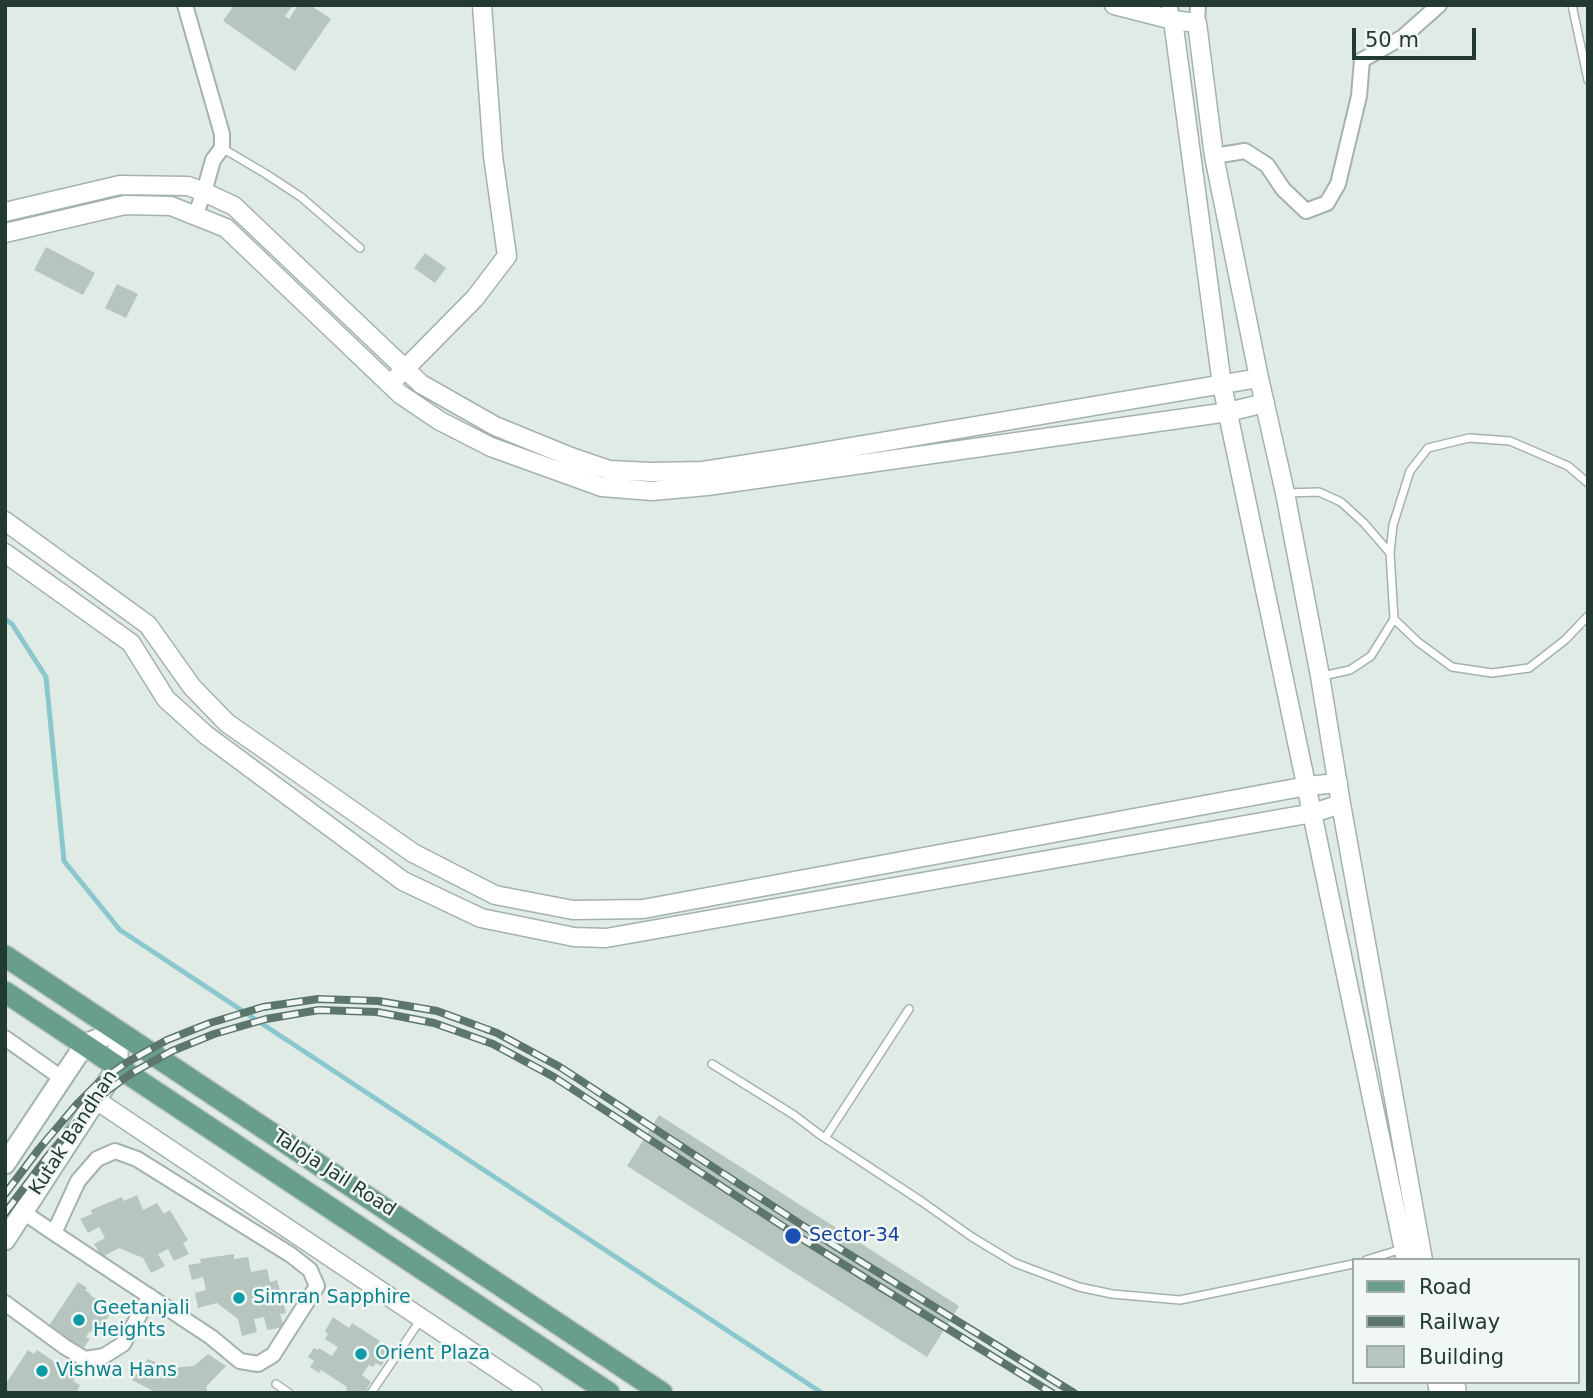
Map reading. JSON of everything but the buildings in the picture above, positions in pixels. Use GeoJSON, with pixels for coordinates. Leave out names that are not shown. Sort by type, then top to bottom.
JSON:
{"type":"FeatureCollection","features":[{"type":"Feature","properties":{"kind":"main road","name":"Taloja Jail Road"},"geometry":{"type":"LineString","coordinates":[[5,956],[662,1393]]}},
{"type":"Feature","properties":{"kind":"main road","name":"Taloja Jail Road"},"geometry":{"type":"LineString","coordinates":[[5,992],[609,1393]]}},
{"type":"Feature","properties":{"kind":"main road","name":"Kutak Bandhan"},"geometry":{"type":"LineString","coordinates":[[5,1164],[85,1044],[118,1031],[118,1066],[5,1240]]}},
{"type":"Feature","properties":{"kind":"street"},"geometry":{"type":"LineString","coordinates":[[185,5],[222,134],[222,148],[213,160],[195,216]]}},
{"type":"Feature","properties":{"kind":"street"},"geometry":{"type":"LineString","coordinates":[[389,384],[406,370],[475,298],[507,257],[493,156],[482,5]]}},
{"type":"Feature","properties":{"kind":"street"},"geometry":{"type":"LineString","coordinates":[[1114,5],[1197,14],[1214,156],[1285,493],[1320,676],[1413,1254]]}},
{"type":"Feature","properties":{"kind":"street"},"geometry":{"type":"LineString","coordinates":[[1214,156],[1245,151],[1267,164],[1283,189],[1306,211],[1327,203],[1338,184],[1359,96],[1362,60],[1403,37],[1439,5]]}},
{"type":"Feature","properties":{"kind":"street"},"geometry":{"type":"LineString","coordinates":[[1171,13],[1228,412],[1307,786],[1413,1254]]}},
{"type":"Feature","properties":{"kind":"street"},"geometry":{"type":"LineString","coordinates":[[5,212],[120,185],[188,186],[204,192],[234,206],[421,384],[495,426],[609,470],[703,471],[1259,378]]}},
{"type":"Feature","properties":{"kind":"street"},"geometry":{"type":"LineString","coordinates":[[5,233],[125,205],[171,206],[226,228],[400,394],[440,421],[491,447],[602,486],[652,491],[707,486],[1228,412],[1265,403]]}},
{"type":"Feature","properties":{"kind":"street"},"geometry":{"type":"LineString","coordinates":[[5,521],[148,625],[192,687],[228,723],[413,853],[495,895],[573,910],[643,909],[1307,786],[1338,783]]}},
{"type":"Feature","properties":{"kind":"street"},"geometry":{"type":"LineString","coordinates":[[5,553],[131,642],[166,699],[206,735],[403,881],[481,918],[574,937],[620,935],[1313,813],[1341,804]]}},
{"type":"Feature","properties":{"kind":"street"},"geometry":{"type":"LineString","coordinates":[[5,1038],[63,1079]]}},
{"type":"Feature","properties":{"kind":"street"},"geometry":{"type":"LineString","coordinates":[[96,1100],[533,1393]]}},
{"type":"Feature","properties":{"kind":"street"},"geometry":{"type":"LineString","coordinates":[[23,1212],[54,1233],[150,1296],[211,1337],[240,1361],[258,1364],[273,1355],[317,1286],[310,1270],[291,1255],[137,1159],[115,1150],[97,1160],[78,1181],[54,1233]]}},
{"type":"Feature","properties":{"kind":"street"},"geometry":{"type":"LineString","coordinates":[[5,1303],[65,1348],[85,1359],[104,1356],[123,1344],[150,1296]]}},
{"type":"Feature","properties":{"kind":"lane"},"geometry":{"type":"LineString","coordinates":[[1572,5],[1588,79]]}},
{"type":"Feature","properties":{"kind":"lane"},"geometry":{"type":"LineString","coordinates":[[222,148],[301,197],[360,248]]}},
{"type":"Feature","properties":{"kind":"lane"},"geometry":{"type":"LineString","coordinates":[[1320,676],[1350,670],[1371,656],[1394,619],[1390,553],[1394,525],[1410,471],[1428,448],[1469,438],[1510,441],[1568,466],[1588,482]]}},
{"type":"Feature","properties":{"kind":"lane"},"geometry":{"type":"LineString","coordinates":[[1285,493],[1319,492],[1341,502],[1390,553]]}},
{"type":"Feature","properties":{"kind":"lane"},"geometry":{"type":"LineString","coordinates":[[1394,619],[1418,642],[1452,667],[1492,673],[1529,668],[1566,640],[1588,616]]}},
{"type":"Feature","properties":{"kind":"lane"},"geometry":{"type":"LineString","coordinates":[[825,1138],[909,1009]]}},
{"type":"Feature","properties":{"kind":"lane"},"geometry":{"type":"LineString","coordinates":[[712,1064],[794,1115],[972,1237],[1015,1263],[1090,1289],[1112,1294],[1180,1300],[1352,1264]]}},
{"type":"Feature","properties":{"kind":"lane"},"geometry":{"type":"LineString","coordinates":[[1382,1258],[1413,1254]]}},
{"type":"Feature","properties":{"kind":"lane"},"geometry":{"type":"LineString","coordinates":[[371,1393],[421,1318]]}},
{"type":"Feature","properties":{"kind":"lane"},"geometry":{"type":"LineString","coordinates":[[276,1384],[289,1393]]}},
{"type":"Feature","properties":{"kind":"waterway"},"geometry":{"type":"LineString","coordinates":[[5,619],[12,624],[46,677],[64,861],[120,930],[822,1393]]}},
{"type":"Feature","properties":{"kind":"railway"},"geometry":{"type":"LineString","coordinates":[[5,1194],[39,1149],[99,1082],[167,1040],[263,1007],[318,999],[378,1001],[437,1011],[497,1033],[560,1067],[811,1231],[1074,1393]]}},
{"type":"Feature","properties":{"kind":"railway"},"geometry":{"type":"LineString","coordinates":[[5,1213],[85,1112],[107,1091],[132,1073],[172,1051],[214,1034],[266,1019],[319,1010],[377,1012],[434,1023],[493,1044],[554,1077],[804,1240],[1052,1393]]}},
{"type":"Feature","properties":{"kind":"place","name":"Sector-34"},"geometry":{"type":"Point","coordinates":[793,1236]}},
{"type":"Feature","properties":{"kind":"place","name":"Simran Sapphire"},"geometry":{"type":"Point","coordinates":[239,1298]}},
{"type":"Feature","properties":{"kind":"place","name":"Geetanjali Heights"},"geometry":{"type":"Point","coordinates":[79,1320]}},
{"type":"Feature","properties":{"kind":"place","name":"Orient Plaza"},"geometry":{"type":"Point","coordinates":[361,1354]}},
{"type":"Feature","properties":{"kind":"place","name":"Vishwa Hans"},"geometry":{"type":"Point","coordinates":[42,1371]}}]}
